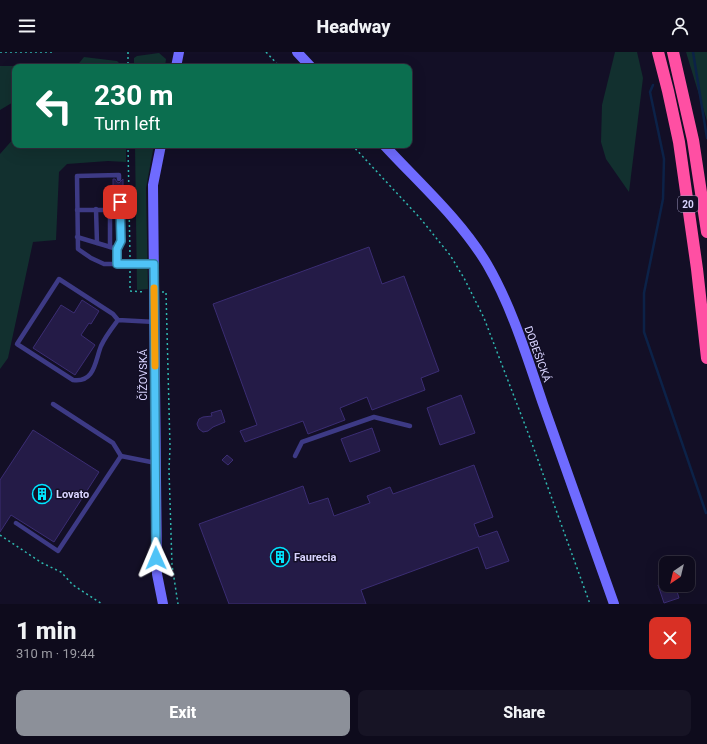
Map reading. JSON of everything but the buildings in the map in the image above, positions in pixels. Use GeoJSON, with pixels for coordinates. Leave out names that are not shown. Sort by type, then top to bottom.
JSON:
{"type":"FeatureCollection","features":[{"type":"Feature","properties":{"kind":"highway","name":"20"},"geometry":{"type":"LineString","coordinates":[[658,52],[679,142],[697,269],[707,358]]}},
{"type":"Feature","properties":{"kind":"highway","name":"20"},"geometry":{"type":"LineString","coordinates":[[673,52],[693,140],[707,232]]}},
{"type":"Feature","properties":{"kind":"street"},"geometry":{"type":"LineString","coordinates":[[177,64],[179,52]]}},
{"type":"Feature","properties":{"kind":"street"},"geometry":{"type":"LineString","coordinates":[[297,52],[308,64]]}},
{"type":"Feature","properties":{"kind":"street","name":"ČÍŽOVSKÁ"},"geometry":{"type":"LineString","coordinates":[[160,148],[153,185],[157,574],[163,604]]}},
{"type":"Feature","properties":{"kind":"street","name":"DOBEŠICKÁ"},"geometry":{"type":"LineString","coordinates":[[387,148],[455,221],[473,243],[490,271],[513,319],[614,604]]}},
{"type":"Feature","properties":{"kind":"lane"},"geometry":{"type":"LineString","coordinates":[[119,179],[119,175],[77,176],[78,249],[91,258],[104,264],[154,264]]}},
{"type":"Feature","properties":{"kind":"lane"},"geometry":{"type":"LineString","coordinates":[[117,264],[117,249],[121,241],[120,202]]}},
{"type":"Feature","properties":{"kind":"lane"},"geometry":{"type":"LineString","coordinates":[[77,210],[120,210]]}},
{"type":"Feature","properties":{"kind":"lane"},"geometry":{"type":"LineString","coordinates":[[96,210],[96,243]]}},
{"type":"Feature","properties":{"kind":"lane"},"geometry":{"type":"LineString","coordinates":[[110,210],[110,247]]}},
{"type":"Feature","properties":{"kind":"lane"},"geometry":{"type":"LineString","coordinates":[[77,237],[117,249]]}},
{"type":"Feature","properties":{"kind":"lane"},"geometry":{"type":"LineString","coordinates":[[59,279],[114,314],[118,320],[100,348],[96,364],[90,375],[79,381],[73,380],[17,344],[59,279]]}},
{"type":"Feature","properties":{"kind":"lane"},"geometry":{"type":"LineString","coordinates":[[118,320],[155,322]]}},
{"type":"Feature","properties":{"kind":"lane"},"geometry":{"type":"LineString","coordinates":[[53,404],[113,443],[120,456]]}},
{"type":"Feature","properties":{"kind":"lane"},"geometry":{"type":"LineString","coordinates":[[295,456],[302,442],[374,418],[410,426]]}},
{"type":"Feature","properties":{"kind":"lane"},"geometry":{"type":"LineString","coordinates":[[120,456],[156,462]]}},
{"type":"Feature","properties":{"kind":"lane"},"geometry":{"type":"LineString","coordinates":[[16,523],[58,551],[120,456]]}},
{"type":"Feature","properties":{"kind":"path"},"geometry":{"type":"LineString","coordinates":[[0,52],[54,52]]}},
{"type":"Feature","properties":{"kind":"path"},"geometry":{"type":"LineString","coordinates":[[128,52],[128,64]]}},
{"type":"Feature","properties":{"kind":"path"},"geometry":{"type":"LineString","coordinates":[[266,52],[277,64]]}},
{"type":"Feature","properties":{"kind":"path"},"geometry":{"type":"LineString","coordinates":[[128,148],[130,260]]}},
{"type":"Feature","properties":{"kind":"path"},"geometry":{"type":"LineString","coordinates":[[355,148],[420,218],[450,255],[464,278],[484,318],[530,438],[590,604]]}},
{"type":"Feature","properties":{"kind":"path"},"geometry":{"type":"LineString","coordinates":[[130,267],[130,291],[166,292],[172,566],[178,604]]}},
{"type":"Feature","properties":{"kind":"path"},"geometry":{"type":"LineString","coordinates":[[0,535],[42,563],[61,572],[72,585],[102,604]]}},
{"type":"Feature","properties":{"kind":"green space"},"geometry":{"type":"Polygon","coordinates":[[[615,52],[637,52],[643,78],[629,192],[606,159],[601,142],[602,105],[615,52]]]}},
{"type":"Feature","properties":{"kind":"green space"},"geometry":{"type":"Polygon","coordinates":[[[686,52],[707,52],[707,121],[686,52]]]}},
{"type":"Feature","properties":{"kind":"green space"},"geometry":{"type":"Polygon","coordinates":[[[159,53],[166,59],[165,64],[134,64],[134,58],[137,56],[159,53]]]}},
{"type":"Feature","properties":{"kind":"green space"},"geometry":{"type":"Polygon","coordinates":[[[84,57],[117,61],[120,64],[78,64],[84,57]]]}},
{"type":"Feature","properties":{"kind":"green space"},"geometry":{"type":"Polygon","coordinates":[[[0,66],[12,66],[12,103],[0,110],[0,66]]]}},
{"type":"Feature","properties":{"kind":"green space"},"geometry":{"type":"Polygon","coordinates":[[[12,140],[12,148],[126,148],[126,162],[108,161],[67,164],[59,172],[56,240],[33,242],[8,358],[0,369],[0,154],[12,140]]]}},
{"type":"Feature","properties":{"kind":"green space"},"geometry":{"type":"Polygon","coordinates":[[[135,148],[153,148],[146,188],[148,289],[137,290],[135,148]]]}},
{"type":"Feature","properties":{"kind":"waterway"},"geometry":{"type":"LineString","coordinates":[[693,52],[707,138]]}},
{"type":"Feature","properties":{"kind":"waterway"},"geometry":{"type":"LineString","coordinates":[[653,85],[650,92],[664,159],[663,199],[644,293],[644,332],[706,513]]}},
{"type":"Feature","properties":{"kind":"slow traffic"},"geometry":{"type":"LineString","coordinates":[[154,288],[155,366]]}},
{"type":"Feature","properties":{"kind":"place","name":"Lovato"},"geometry":{"type":"Point","coordinates":[42,494]}},
{"type":"Feature","properties":{"kind":"place","name":"Faurecia"},"geometry":{"type":"Point","coordinates":[280,557]}},
{"type":"Feature","properties":{"kind":"route"},"geometry":{"type":"LineString","coordinates":[[120,202],[121,241],[117,249],[117,264],[154,264],[156,558]]}}]}
